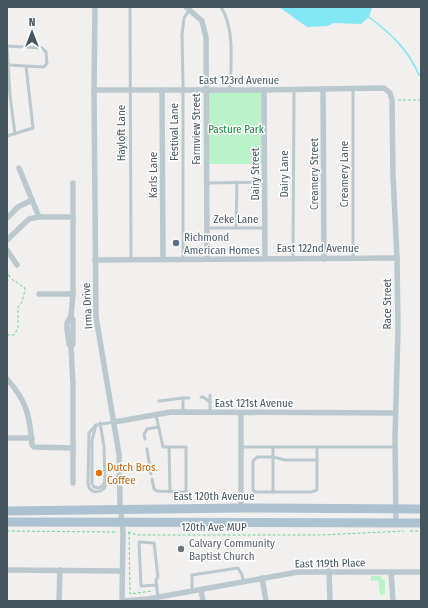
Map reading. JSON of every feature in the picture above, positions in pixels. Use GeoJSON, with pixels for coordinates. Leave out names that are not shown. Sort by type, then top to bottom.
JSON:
{"type":"FeatureCollection","features":[{"type":"Feature","properties":{"kind":"main road","name":"East 120th Avenue"},"geometry":{"type":"LineString","coordinates":[[7,511],[241,508],[421,509]]}},
{"type":"Feature","properties":{"kind":"main road"},"geometry":{"type":"LineString","coordinates":[[7,522],[421,523]]}},
{"type":"Feature","properties":{"kind":"street","name":"Irma Drive"},"geometry":{"type":"LineString","coordinates":[[95,7],[94,90],[96,317],[119,454],[121,509],[123,522],[122,601]]}},
{"type":"Feature","properties":{"kind":"street","name":"Farmview Street"},"geometry":{"type":"LineString","coordinates":[[189,8],[202,21],[206,37],[206,259]]}},
{"type":"Feature","properties":{"kind":"street","name":"East 123rd Avenue"},"geometry":{"type":"LineString","coordinates":[[94,90],[384,88],[390,92],[392,100]]}},
{"type":"Feature","properties":{"kind":"street","name":"Creamery Street"},"geometry":{"type":"LineString","coordinates":[[324,89],[324,259]]}},
{"type":"Feature","properties":{"kind":"street","name":"Karls Lane"},"geometry":{"type":"LineString","coordinates":[[162,90],[163,259]]}},
{"type":"Feature","properties":{"kind":"street","name":"Dairy Street"},"geometry":{"type":"LineString","coordinates":[[264,90],[265,258]]}},
{"type":"Feature","properties":{"kind":"street","name":"Race Street"},"geometry":{"type":"LineString","coordinates":[[392,100],[398,329],[395,413],[396,523]]}},
{"type":"Feature","properties":{"kind":"street"},"geometry":{"type":"LineString","coordinates":[[19,168],[39,217]]}},
{"type":"Feature","properties":{"kind":"street"},"geometry":{"type":"LineString","coordinates":[[73,183],[73,294],[71,316],[67,323],[69,344],[71,347],[73,384],[73,483]]}},
{"type":"Feature","properties":{"kind":"street"},"geometry":{"type":"LineString","coordinates":[[7,218],[18,207],[32,200]]}},
{"type":"Feature","properties":{"kind":"street"},"geometry":{"type":"LineString","coordinates":[[7,240],[29,219],[39,217],[73,217]]}},
{"type":"Feature","properties":{"kind":"street"},"geometry":{"type":"LineString","coordinates":[[7,250],[17,265]]}},
{"type":"Feature","properties":{"kind":"street","name":"East 122nd Avenue"},"geometry":{"type":"LineString","coordinates":[[95,260],[397,258]]}},
{"type":"Feature","properties":{"kind":"street"},"geometry":{"type":"LineString","coordinates":[[39,294],[73,294]]}},
{"type":"Feature","properties":{"kind":"street"},"geometry":{"type":"LineString","coordinates":[[7,379],[16,389],[31,421],[32,445],[34,447],[73,448]]}},
{"type":"Feature","properties":{"kind":"street","name":"East 121st Avenue"},"geometry":{"type":"LineString","coordinates":[[114,422],[171,412],[395,413]]}},
{"type":"Feature","properties":{"kind":"street"},"geometry":{"type":"LineString","coordinates":[[241,412],[241,508]]}},
{"type":"Feature","properties":{"kind":"street"},"geometry":{"type":"LineString","coordinates":[[7,438],[32,438]]}},
{"type":"Feature","properties":{"kind":"street"},"geometry":{"type":"LineString","coordinates":[[7,570],[122,571]]}},
{"type":"Feature","properties":{"kind":"street"},"geometry":{"type":"LineString","coordinates":[[59,601],[60,570]]}},
{"type":"Feature","properties":{"kind":"street"},"geometry":{"type":"LineString","coordinates":[[329,571],[330,601]]}},
{"type":"Feature","properties":{"kind":"street","name":"East 119th Place"},"geometry":{"type":"LineString","coordinates":[[122,601],[158,598],[298,572],[421,572]]}},
{"type":"Feature","properties":{"kind":"street"},"geometry":{"type":"LineString","coordinates":[[391,572],[393,601]]}},
{"type":"Feature","properties":{"kind":"street"},"geometry":{"type":"LineString","coordinates":[[262,578],[266,601]]}},
{"type":"Feature","properties":{"kind":"street"},"geometry":{"type":"LineString","coordinates":[[202,590],[203,601]]}},
{"type":"Feature","properties":{"kind":"lane","name":"Hayloft Lane"},"geometry":{"type":"LineString","coordinates":[[130,7],[132,259]]}},
{"type":"Feature","properties":{"kind":"lane"},"geometry":{"type":"LineString","coordinates":[[221,7],[229,26],[231,46],[230,90]]}},
{"type":"Feature","properties":{"kind":"lane","name":"Festival Lane"},"geometry":{"type":"LineString","coordinates":[[183,259],[182,35],[184,18],[189,8]]}},
{"type":"Feature","properties":{"kind":"lane"},"geometry":{"type":"LineString","coordinates":[[8,65],[44,67],[47,63],[46,52],[42,48],[7,45],[8,65],[15,134]]}},
{"type":"Feature","properties":{"kind":"lane"},"geometry":{"type":"LineString","coordinates":[[7,136],[33,128],[26,66]]}},
{"type":"Feature","properties":{"kind":"lane","name":"Dairy Lane"},"geometry":{"type":"LineString","coordinates":[[293,258],[294,89]]}},
{"type":"Feature","properties":{"kind":"lane","name":"Creamery Lane"},"geometry":{"type":"LineString","coordinates":[[353,89],[354,259]]}},
{"type":"Feature","properties":{"kind":"lane"},"geometry":{"type":"LineString","coordinates":[[206,182],[265,182]]}},
{"type":"Feature","properties":{"kind":"lane"},"geometry":{"type":"LineString","coordinates":[[236,228],[237,182]]}},
{"type":"Feature","properties":{"kind":"lane","name":"Zeke Lane"},"geometry":{"type":"LineString","coordinates":[[206,228],[265,228]]}},
{"type":"Feature","properties":{"kind":"lane"},"geometry":{"type":"LineString","coordinates":[[210,395],[210,412]]}},
{"type":"Feature","properties":{"kind":"lane"},"geometry":{"type":"LineString","coordinates":[[201,397],[210,402]]}},
{"type":"Feature","properties":{"kind":"lane"},"geometry":{"type":"LineString","coordinates":[[183,398],[183,412]]}},
{"type":"Feature","properties":{"kind":"lane"},"geometry":{"type":"LineString","coordinates":[[159,401],[188,398]]}},
{"type":"Feature","properties":{"kind":"lane"},"geometry":{"type":"LineString","coordinates":[[152,479],[154,489],[157,491],[186,492],[186,447],[162,447],[156,415]]}},
{"type":"Feature","properties":{"kind":"lane"},"geometry":{"type":"LineString","coordinates":[[98,424],[103,439],[105,481],[104,488],[99,492],[91,491],[89,488],[88,438],[91,430],[98,424],[114,422]]}},
{"type":"Feature","properties":{"kind":"lane"},"geometry":{"type":"LineString","coordinates":[[145,439],[144,434],[147,429],[158,427]]}},
{"type":"Feature","properties":{"kind":"lane"},"geometry":{"type":"LineString","coordinates":[[170,447],[170,492]]}},
{"type":"Feature","properties":{"kind":"lane"},"geometry":{"type":"LineString","coordinates":[[241,447],[395,447]]}},
{"type":"Feature","properties":{"kind":"lane"},"geometry":{"type":"LineString","coordinates":[[273,447],[273,492]]}},
{"type":"Feature","properties":{"kind":"lane"},"geometry":{"type":"LineString","coordinates":[[317,447],[317,460],[317,490],[311,492],[273,492],[254,491],[253,489],[255,482],[255,466],[253,461],[255,458],[273,457],[285,460],[317,460]]}},
{"type":"Feature","properties":{"kind":"lane"},"geometry":{"type":"LineString","coordinates":[[147,449],[151,474]]}},
{"type":"Feature","properties":{"kind":"lane"},"geometry":{"type":"LineString","coordinates":[[157,585],[141,586],[139,542],[154,543],[158,577],[156,580],[157,585],[158,590],[158,598]]}},
{"type":"Feature","properties":{"kind":"lane"},"geometry":{"type":"LineString","coordinates":[[192,591],[192,575],[238,568],[242,574],[244,582]]}},
{"type":"Feature","properties":{"kind":"path"},"geometry":{"type":"LineString","coordinates":[[392,100],[421,100]]}},
{"type":"Feature","properties":{"kind":"path"},"geometry":{"type":"LineString","coordinates":[[7,270],[10,278],[25,290],[22,302],[18,307],[18,328],[14,335],[7,335]]}},
{"type":"Feature","properties":{"kind":"path","name":"120th Ave MUP"},"geometry":{"type":"LineString","coordinates":[[7,531],[129,532],[138,535],[322,535],[408,530],[421,531]]}},
{"type":"Feature","properties":{"kind":"path"},"geometry":{"type":"LineString","coordinates":[[129,532],[130,594],[158,590]]}},
{"type":"Feature","properties":{"kind":"green space","name":"Pasture Park"},"geometry":{"type":"Polygon","coordinates":[[[206,90],[264,90],[265,164],[206,164],[206,90]]]}},
{"type":"Feature","properties":{"kind":"green space"},"geometry":{"type":"Polygon","coordinates":[[[371,576],[381,576],[381,579],[385,580],[385,594],[380,595],[378,580],[371,581],[371,576]]]}},
{"type":"Feature","properties":{"kind":"water"},"geometry":{"type":"Polygon","coordinates":[[[279,7],[372,8],[369,17],[361,24],[334,23],[327,26],[307,27],[279,7]]]}},
{"type":"Feature","properties":{"kind":"waterway"},"geometry":{"type":"LineString","coordinates":[[369,17],[398,43],[410,57],[419,75],[421,75]]}},
{"type":"Feature","properties":{"kind":"place","name":"Richmond American Homes"},"geometry":{"type":"Point","coordinates":[176,243]}},
{"type":"Feature","properties":{"kind":"place","name":"Dutch Bros. Coffee"},"geometry":{"type":"Point","coordinates":[99,473]}},
{"type":"Feature","properties":{"kind":"place","name":"Calvary Community Baptist Church"},"geometry":{"type":"Point","coordinates":[181,549]}}]}
